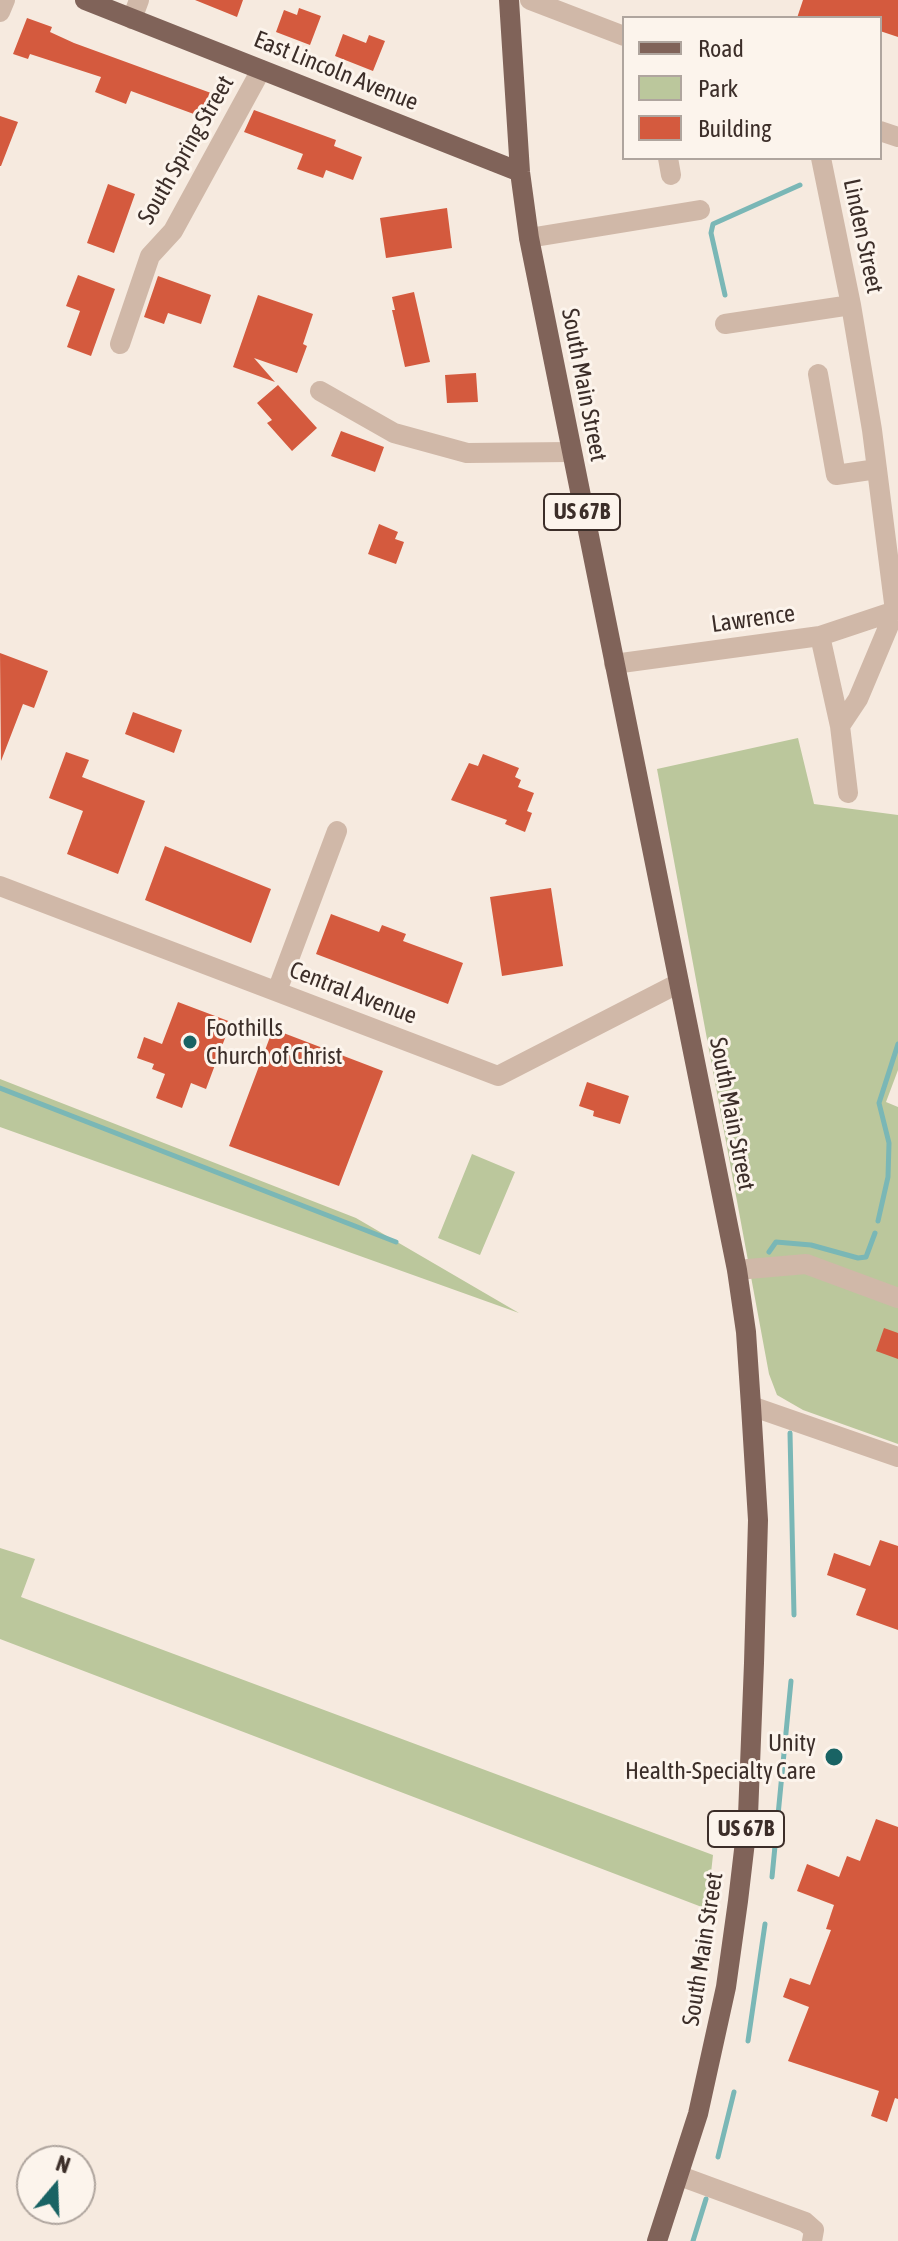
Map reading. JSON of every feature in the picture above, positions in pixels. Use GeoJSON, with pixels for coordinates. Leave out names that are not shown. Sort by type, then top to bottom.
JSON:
{"type":"FeatureCollection","features":[{"type":"Feature","properties":{"kind":"main road","name":"East Lincoln Avenue"},"geometry":{"type":"LineString","coordinates":[[85,0],[136,9],[261,70],[520,172]]}},
{"type":"Feature","properties":{"kind":"main road","name":"South Main Street"},"geometry":{"type":"LineString","coordinates":[[509,0],[520,172],[529,238],[737,1270],[746,1332],[751,1406],[758,1520],[748,1816],[726,1987],[698,2114],[657,2241]]}},
{"type":"Feature","properties":{"kind":"street"},"geometry":{"type":"LineString","coordinates":[[0,12],[5,0]]}},
{"type":"Feature","properties":{"kind":"street"},"geometry":{"type":"LineString","coordinates":[[530,0],[622,35]]}},
{"type":"Feature","properties":{"kind":"street","name":"South Spring Street"},"geometry":{"type":"LineString","coordinates":[[120,344],[150,256],[173,231],[261,70]]}},
{"type":"Feature","properties":{"kind":"street","name":"Linden Street"},"geometry":{"type":"LineString","coordinates":[[821,160],[851,305],[895,611]]}},
{"type":"Feature","properties":{"kind":"street"},"geometry":{"type":"LineString","coordinates":[[529,238],[700,210]]}},
{"type":"Feature","properties":{"kind":"street"},"geometry":{"type":"LineString","coordinates":[[725,324],[851,305]]}},
{"type":"Feature","properties":{"kind":"street"},"geometry":{"type":"LineString","coordinates":[[818,374],[836,475],[877,469]]}},
{"type":"Feature","properties":{"kind":"street"},"geometry":{"type":"LineString","coordinates":[[320,391],[394,433],[467,453],[570,452]]}},
{"type":"Feature","properties":{"kind":"street"},"geometry":{"type":"LineString","coordinates":[[840,726],[858,699],[895,611]]}},
{"type":"Feature","properties":{"kind":"street","name":"Lawrence"},"geometry":{"type":"LineString","coordinates":[[614,664],[820,636],[895,611]]}},
{"type":"Feature","properties":{"kind":"street"},"geometry":{"type":"LineString","coordinates":[[820,636],[840,726],[848,793]]}},
{"type":"Feature","properties":{"kind":"street"},"geometry":{"type":"LineString","coordinates":[[277,991],[337,831]]}},
{"type":"Feature","properties":{"kind":"street","name":"Central Avenue"},"geometry":{"type":"LineString","coordinates":[[0,886],[498,1076],[679,983]]}},
{"type":"Feature","properties":{"kind":"street"},"geometry":{"type":"LineString","coordinates":[[737,1270],[806,1264],[898,1298]]}},
{"type":"Feature","properties":{"kind":"street"},"geometry":{"type":"LineString","coordinates":[[751,1406],[898,1457]]}},
{"type":"Feature","properties":{"kind":"street"},"geometry":{"type":"LineString","coordinates":[[680,2176],[805,2222],[814,2230],[812,2241]]}},
{"type":"Feature","properties":{"kind":"green space"},"geometry":{"type":"Polygon","coordinates":[[[798,738],[814,804],[898,815],[898,1070],[886,1102],[898,1107],[898,1444],[803,1410],[777,1395],[769,1374],[657,769],[798,738]]]}},
{"type":"Feature","properties":{"kind":"green space"},"geometry":{"type":"Polygon","coordinates":[[[0,1079],[356,1218],[519,1313],[0,1127],[0,1079]]]}},
{"type":"Feature","properties":{"kind":"green space"},"geometry":{"type":"Polygon","coordinates":[[[472,1154],[515,1172],[480,1255],[438,1238],[472,1154]]]}},
{"type":"Feature","properties":{"kind":"green space"},"geometry":{"type":"Polygon","coordinates":[[[0,1548],[35,1559],[21,1597],[713,1855],[707,1909],[0,1639],[0,1548]]]}},
{"type":"Feature","properties":{"kind":"building"},"geometry":{"type":"Polygon","coordinates":[[[195,0],[243,0],[237,17],[195,0]]]}},
{"type":"Feature","properties":{"kind":"building"},"geometry":{"type":"Polygon","coordinates":[[[803,0],[898,0],[898,37],[882,32],[882,16],[798,16],[803,0]]]}},
{"type":"Feature","properties":{"kind":"building"},"geometry":{"type":"Polygon","coordinates":[[[299,8],[321,16],[310,45],[276,32],[284,10],[297,15],[299,8]]]}},
{"type":"Feature","properties":{"kind":"building"},"geometry":{"type":"Polygon","coordinates":[[[27,18],[52,27],[50,32],[74,43],[211,93],[202,117],[131,91],[126,104],[95,92],[101,77],[30,54],[28,59],[13,54],[27,18]]]}},
{"type":"Feature","properties":{"kind":"building"},"geometry":{"type":"Polygon","coordinates":[[[343,34],[366,43],[369,35],[385,41],[373,71],[335,56],[343,34]]]}},
{"type":"Feature","properties":{"kind":"building"},"geometry":{"type":"Polygon","coordinates":[[[254,110],[336,140],[334,146],[362,157],[353,180],[326,170],[323,178],[297,169],[303,154],[244,132],[254,110]]]}},
{"type":"Feature","properties":{"kind":"building"},"geometry":{"type":"Polygon","coordinates":[[[0,116],[18,122],[1,166],[0,166],[0,116]]]}},
{"type":"Feature","properties":{"kind":"building"},"geometry":{"type":"Polygon","coordinates":[[[108,184],[135,194],[114,253],[87,243],[108,184]]]}},
{"type":"Feature","properties":{"kind":"building"},"geometry":{"type":"Polygon","coordinates":[[[447,208],[452,248],[386,258],[380,218],[447,208]]]}},
{"type":"Feature","properties":{"kind":"building"},"geometry":{"type":"Polygon","coordinates":[[[78,275],[115,289],[91,356],[67,347],[80,311],[66,306],[78,275]]]}},
{"type":"Feature","properties":{"kind":"building"},"geometry":{"type":"Polygon","coordinates":[[[158,276],[211,295],[201,324],[168,313],[164,324],[144,317],[158,276]]]}},
{"type":"Feature","properties":{"kind":"building"},"geometry":{"type":"Polygon","coordinates":[[[414,292],[430,362],[405,367],[392,297],[414,292]]]}},
{"type":"Feature","properties":{"kind":"building"},"geometry":{"type":"Polygon","coordinates":[[[258,295],[313,314],[303,344],[307,346],[297,373],[254,358],[275,382],[233,367],[258,295]]]}},
{"type":"Feature","properties":{"kind":"building"},"geometry":{"type":"Polygon","coordinates":[[[476,373],[478,402],[447,403],[445,375],[476,373]]]}},
{"type":"Feature","properties":{"kind":"building"},"geometry":{"type":"Polygon","coordinates":[[[278,385],[317,428],[292,451],[267,423],[272,420],[257,403],[278,385]]]}},
{"type":"Feature","properties":{"kind":"building"},"geometry":{"type":"Polygon","coordinates":[[[341,431],[384,447],[375,472],[331,456],[341,431]]]}},
{"type":"Feature","properties":{"kind":"building"},"geometry":{"type":"Polygon","coordinates":[[[379,524],[398,532],[395,539],[404,542],[396,564],[368,554],[379,524]]]}},
{"type":"Feature","properties":{"kind":"building"},"geometry":{"type":"Polygon","coordinates":[[[0,653],[48,671],[34,708],[23,704],[1,761],[0,653]]]}},
{"type":"Feature","properties":{"kind":"building"},"geometry":{"type":"Polygon","coordinates":[[[133,712],[182,730],[174,753],[125,734],[133,712]]]}},
{"type":"Feature","properties":{"kind":"building"},"geometry":{"type":"Polygon","coordinates":[[[66,752],[89,760],[82,777],[145,801],[118,874],[67,854],[83,811],[49,798],[66,752]]]}},
{"type":"Feature","properties":{"kind":"building"},"geometry":{"type":"Polygon","coordinates":[[[483,754],[519,768],[515,777],[521,780],[518,787],[534,793],[527,811],[532,813],[525,832],[505,824],[507,820],[451,800],[469,763],[478,766],[483,754]]]}},
{"type":"Feature","properties":{"kind":"building"},"geometry":{"type":"Polygon","coordinates":[[[165,846],[271,889],[251,943],[145,900],[165,846]]]}},
{"type":"Feature","properties":{"kind":"building"},"geometry":{"type":"Polygon","coordinates":[[[551,888],[563,966],[502,976],[490,897],[551,888]]]}},
{"type":"Feature","properties":{"kind":"building"},"geometry":{"type":"Polygon","coordinates":[[[331,914],[379,932],[382,925],[406,934],[403,941],[463,963],[448,1004],[316,954],[331,914]]]}},
{"type":"Feature","properties":{"kind":"building"},"geometry":{"type":"Polygon","coordinates":[[[178,1002],[231,1022],[206,1089],[191,1083],[182,1108],[156,1098],[165,1074],[152,1069],[154,1064],[137,1058],[144,1037],[162,1044],[178,1002]]]}},
{"type":"Feature","properties":{"kind":"building"},"geometry":{"type":"Polygon","coordinates":[[[273,1029],[383,1071],[339,1186],[229,1146],[273,1029]]]}},
{"type":"Feature","properties":{"kind":"building"},"geometry":{"type":"Polygon","coordinates":[[[587,1082],[629,1096],[620,1124],[593,1116],[594,1111],[579,1106],[587,1082]]]}},
{"type":"Feature","properties":{"kind":"building"},"geometry":{"type":"Polygon","coordinates":[[[884,1328],[898,1333],[898,1359],[876,1351],[884,1328]]]}},
{"type":"Feature","properties":{"kind":"building"},"geometry":{"type":"Polygon","coordinates":[[[880,1540],[898,1546],[898,1630],[856,1615],[866,1589],[827,1575],[834,1553],[870,1566],[880,1540]]]}},
{"type":"Feature","properties":{"kind":"building"},"geometry":{"type":"Polygon","coordinates":[[[876,1819],[898,1827],[898,2099],[895,2098],[887,2122],[871,2116],[879,2091],[788,2061],[809,2007],[783,1997],[790,1978],[810,1985],[831,1930],[826,1929],[834,1905],[797,1891],[807,1864],[839,1877],[847,1856],[860,1861],[876,1819]]]}},
{"type":"Feature","properties":{"kind":"waterway"},"geometry":{"type":"LineString","coordinates":[[725,295],[711,233],[713,224],[800,185]]}},
{"type":"Feature","properties":{"kind":"waterway"},"geometry":{"type":"LineString","coordinates":[[878,1221],[888,1177],[889,1143],[879,1103],[898,1044]]}},
{"type":"Feature","properties":{"kind":"waterway"},"geometry":{"type":"LineString","coordinates":[[0,1088],[396,1242]]}},
{"type":"Feature","properties":{"kind":"waterway"},"geometry":{"type":"LineString","coordinates":[[769,1252],[776,1242],[811,1245],[858,1258],[866,1257],[875,1233]]}},
{"type":"Feature","properties":{"kind":"waterway"},"geometry":{"type":"LineString","coordinates":[[790,1433],[794,1615]]}},
{"type":"Feature","properties":{"kind":"waterway"},"geometry":{"type":"LineString","coordinates":[[772,1877],[791,1681]]}},
{"type":"Feature","properties":{"kind":"waterway"},"geometry":{"type":"LineString","coordinates":[[748,2041],[765,1924]]}},
{"type":"Feature","properties":{"kind":"waterway"},"geometry":{"type":"LineString","coordinates":[[718,2157],[734,2092]]}},
{"type":"Feature","properties":{"kind":"waterway"},"geometry":{"type":"LineString","coordinates":[[693,2241],[706,2199]]}},
{"type":"Feature","properties":{"kind":"place","name":"Foothills Church of Christ"},"geometry":{"type":"Point","coordinates":[190,1042]}},
{"type":"Feature","properties":{"kind":"place","name":"Unity Health-Specialty Care"},"geometry":{"type":"Point","coordinates":[834,1757]}}]}
